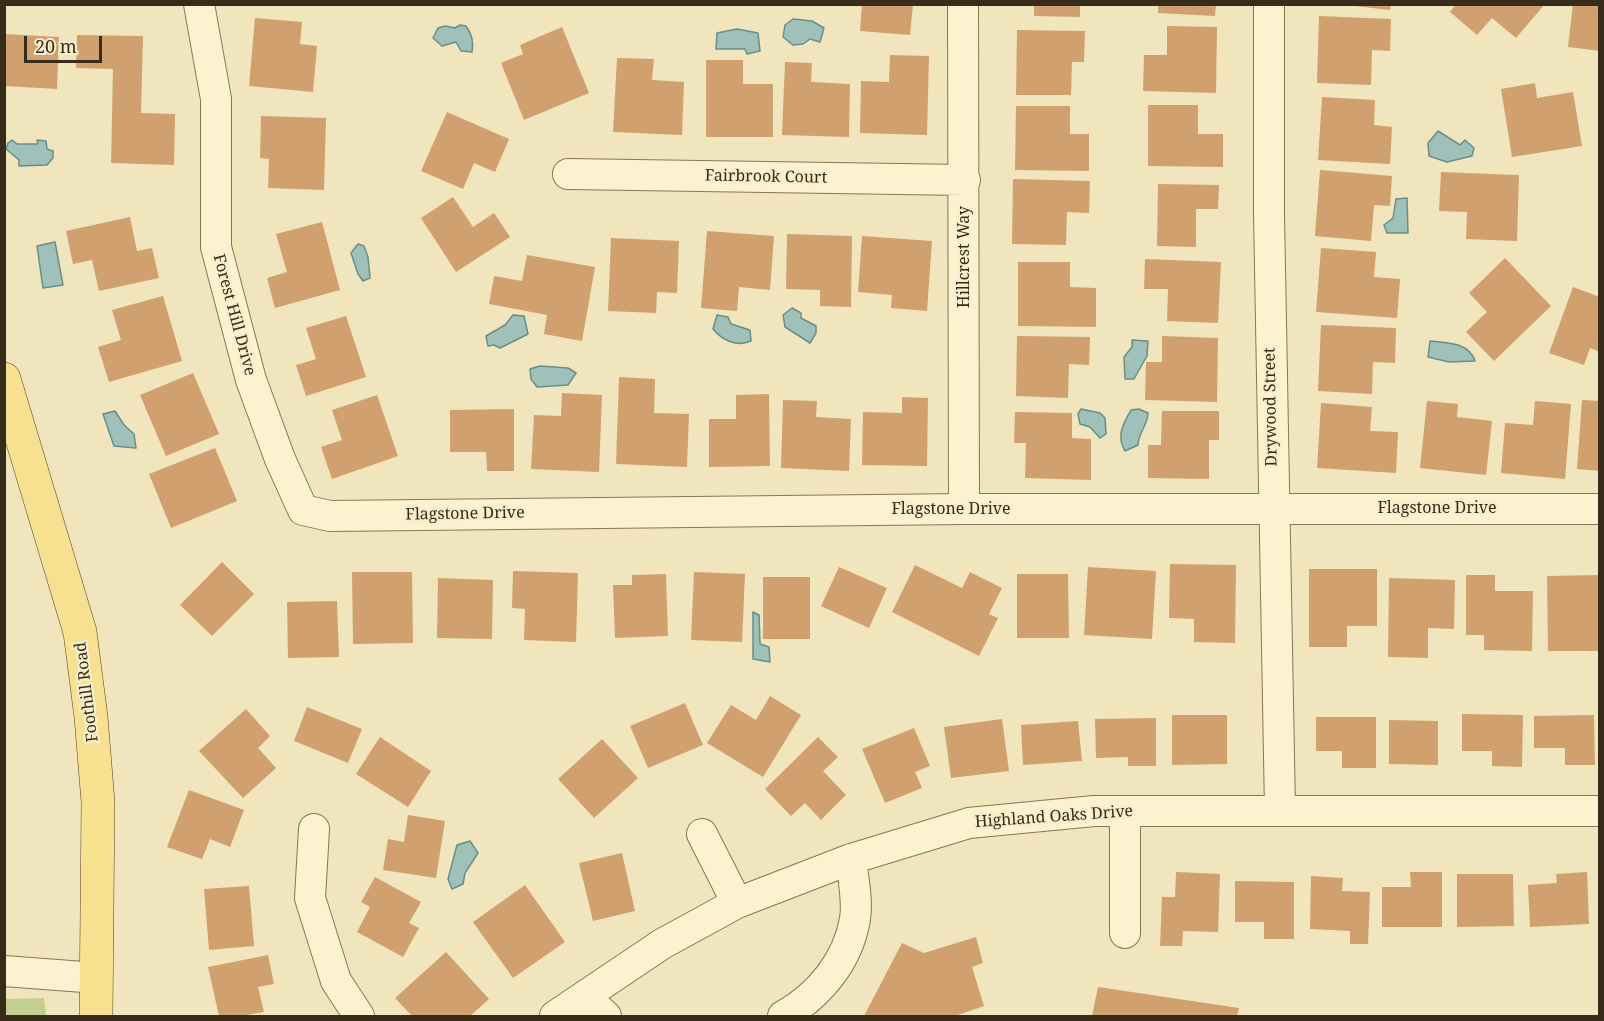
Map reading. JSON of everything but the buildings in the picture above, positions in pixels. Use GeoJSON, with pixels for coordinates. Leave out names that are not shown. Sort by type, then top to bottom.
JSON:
{"type":"FeatureCollection","features":[{"type":"Feature","properties":{"kind":"main road","name":"Foothill Road"},"geometry":{"type":"LineString","coordinates":[[4,379],[80,632],[91,717],[98,802],[96,1017]]}},
{"type":"Feature","properties":{"kind":"street","name":"Forest Hill Drive"},"geometry":{"type":"LineString","coordinates":[[199,4],[216,99],[216,247],[251,380],[280,459],[303,510]]}},
{"type":"Feature","properties":{"kind":"street","name":"Hillcrest Way"},"geometry":{"type":"LineString","coordinates":[[963,4],[964,508]]}},
{"type":"Feature","properties":{"kind":"street","name":"Drywood Street"},"geometry":{"type":"LineString","coordinates":[[1269,4],[1273,507],[1280,810]]}},
{"type":"Feature","properties":{"kind":"street","name":"Fairbrook Court"},"geometry":{"type":"LineString","coordinates":[[568,174],[965,180]]}},
{"type":"Feature","properties":{"kind":"street","name":"Flagstone Drive"},"geometry":{"type":"LineString","coordinates":[[303,510],[330,516],[964,508],[1599,509]]}},
{"type":"Feature","properties":{"kind":"street","name":"Highland Oaks Drive"},"geometry":{"type":"LineString","coordinates":[[555,1017],[595,1007],[662,944],[737,903],[851,859],[969,823],[1094,811],[1599,811]]}},
{"type":"Feature","properties":{"kind":"street"},"geometry":{"type":"LineString","coordinates":[[1125,811],[1125,933]]}},
{"type":"Feature","properties":{"kind":"street"},"geometry":{"type":"LineString","coordinates":[[314,829],[310,898],[336,981],[359,1017]]}},
{"type":"Feature","properties":{"kind":"street"},"geometry":{"type":"LineString","coordinates":[[702,834],[737,903]]}},
{"type":"Feature","properties":{"kind":"street"},"geometry":{"type":"LineString","coordinates":[[783,1017],[801,1006],[837,969],[855,919],[851,859]]}},
{"type":"Feature","properties":{"kind":"street"},"geometry":{"type":"LineString","coordinates":[[4,971],[97,978]]}},
{"type":"Feature","properties":{"kind":"green space"},"geometry":{"type":"Polygon","coordinates":[[[44,998],[46,1016],[5,1016],[5,999],[44,998]]]}},
{"type":"Feature","properties":{"kind":"water"},"geometry":{"type":"Polygon","coordinates":[[[793,19],[812,21],[824,28],[820,42],[810,39],[803,44],[793,45],[783,37],[785,25],[793,19]]]}},
{"type":"Feature","properties":{"kind":"water"},"geometry":{"type":"Polygon","coordinates":[[[460,25],[466,26],[470,32],[473,41],[472,52],[461,51],[456,42],[442,46],[433,38],[438,28],[445,26],[455,28],[460,25]]]}},
{"type":"Feature","properties":{"kind":"water"},"geometry":{"type":"Polygon","coordinates":[[[737,29],[758,33],[760,51],[747,54],[745,49],[716,49],[717,33],[737,29]]]}},
{"type":"Feature","properties":{"kind":"water"},"geometry":{"type":"Polygon","coordinates":[[[1438,131],[1460,145],[1465,140],[1474,148],[1472,156],[1447,162],[1429,156],[1428,143],[1438,131]]]}},
{"type":"Feature","properties":{"kind":"water"},"geometry":{"type":"Polygon","coordinates":[[[12,140],[17,144],[38,144],[37,140],[46,141],[47,149],[53,151],[53,158],[47,165],[19,166],[19,160],[6,149],[12,140]]]}},
{"type":"Feature","properties":{"kind":"water"},"geometry":{"type":"Polygon","coordinates":[[[1407,198],[1408,233],[1387,233],[1384,225],[1393,218],[1396,199],[1407,198]]]}},
{"type":"Feature","properties":{"kind":"water"},"geometry":{"type":"Polygon","coordinates":[[[55,242],[63,285],[43,288],[37,246],[55,242]]]}},
{"type":"Feature","properties":{"kind":"water"},"geometry":{"type":"Polygon","coordinates":[[[358,244],[364,246],[368,257],[370,278],[363,281],[358,274],[351,253],[358,244]]]}},
{"type":"Feature","properties":{"kind":"water"},"geometry":{"type":"Polygon","coordinates":[[[792,308],[801,313],[801,318],[816,326],[816,333],[810,343],[785,327],[783,315],[792,308]]]}},
{"type":"Feature","properties":{"kind":"water"},"geometry":{"type":"Polygon","coordinates":[[[513,315],[524,316],[528,334],[500,348],[494,345],[488,346],[486,336],[505,325],[513,315]]]}},
{"type":"Feature","properties":{"kind":"water"},"geometry":{"type":"Polygon","coordinates":[[[717,315],[728,317],[731,324],[750,330],[751,341],[735,343],[721,337],[713,329],[717,315]]]}},
{"type":"Feature","properties":{"kind":"water"},"geometry":{"type":"Polygon","coordinates":[[[1132,340],[1148,341],[1147,356],[1134,379],[1125,379],[1124,357],[1132,347],[1132,340]]]}},
{"type":"Feature","properties":{"kind":"water"},"geometry":{"type":"Polygon","coordinates":[[[1430,341],[1462,347],[1468,350],[1475,361],[1449,362],[1428,357],[1430,341]]]}},
{"type":"Feature","properties":{"kind":"water"},"geometry":{"type":"Polygon","coordinates":[[[540,366],[568,368],[576,373],[568,385],[537,387],[531,379],[530,369],[540,366]]]}},
{"type":"Feature","properties":{"kind":"water"},"geometry":{"type":"Polygon","coordinates":[[[1081,409],[1100,413],[1105,418],[1106,434],[1100,438],[1090,427],[1080,424],[1078,414],[1081,409]]]}},
{"type":"Feature","properties":{"kind":"water"},"geometry":{"type":"Polygon","coordinates":[[[1139,409],[1148,413],[1138,445],[1125,451],[1121,440],[1123,425],[1131,410],[1139,409]]]}},
{"type":"Feature","properties":{"kind":"water"},"geometry":{"type":"Polygon","coordinates":[[[115,411],[124,425],[134,434],[136,448],[114,446],[103,414],[115,411]]]}},
{"type":"Feature","properties":{"kind":"water"},"geometry":{"type":"Polygon","coordinates":[[[753,612],[759,615],[760,644],[769,647],[770,662],[753,659],[753,612]]]}},
{"type":"Feature","properties":{"kind":"water"},"geometry":{"type":"Polygon","coordinates":[[[470,841],[478,853],[465,873],[463,884],[452,889],[448,879],[457,845],[470,841]]]}}]}
